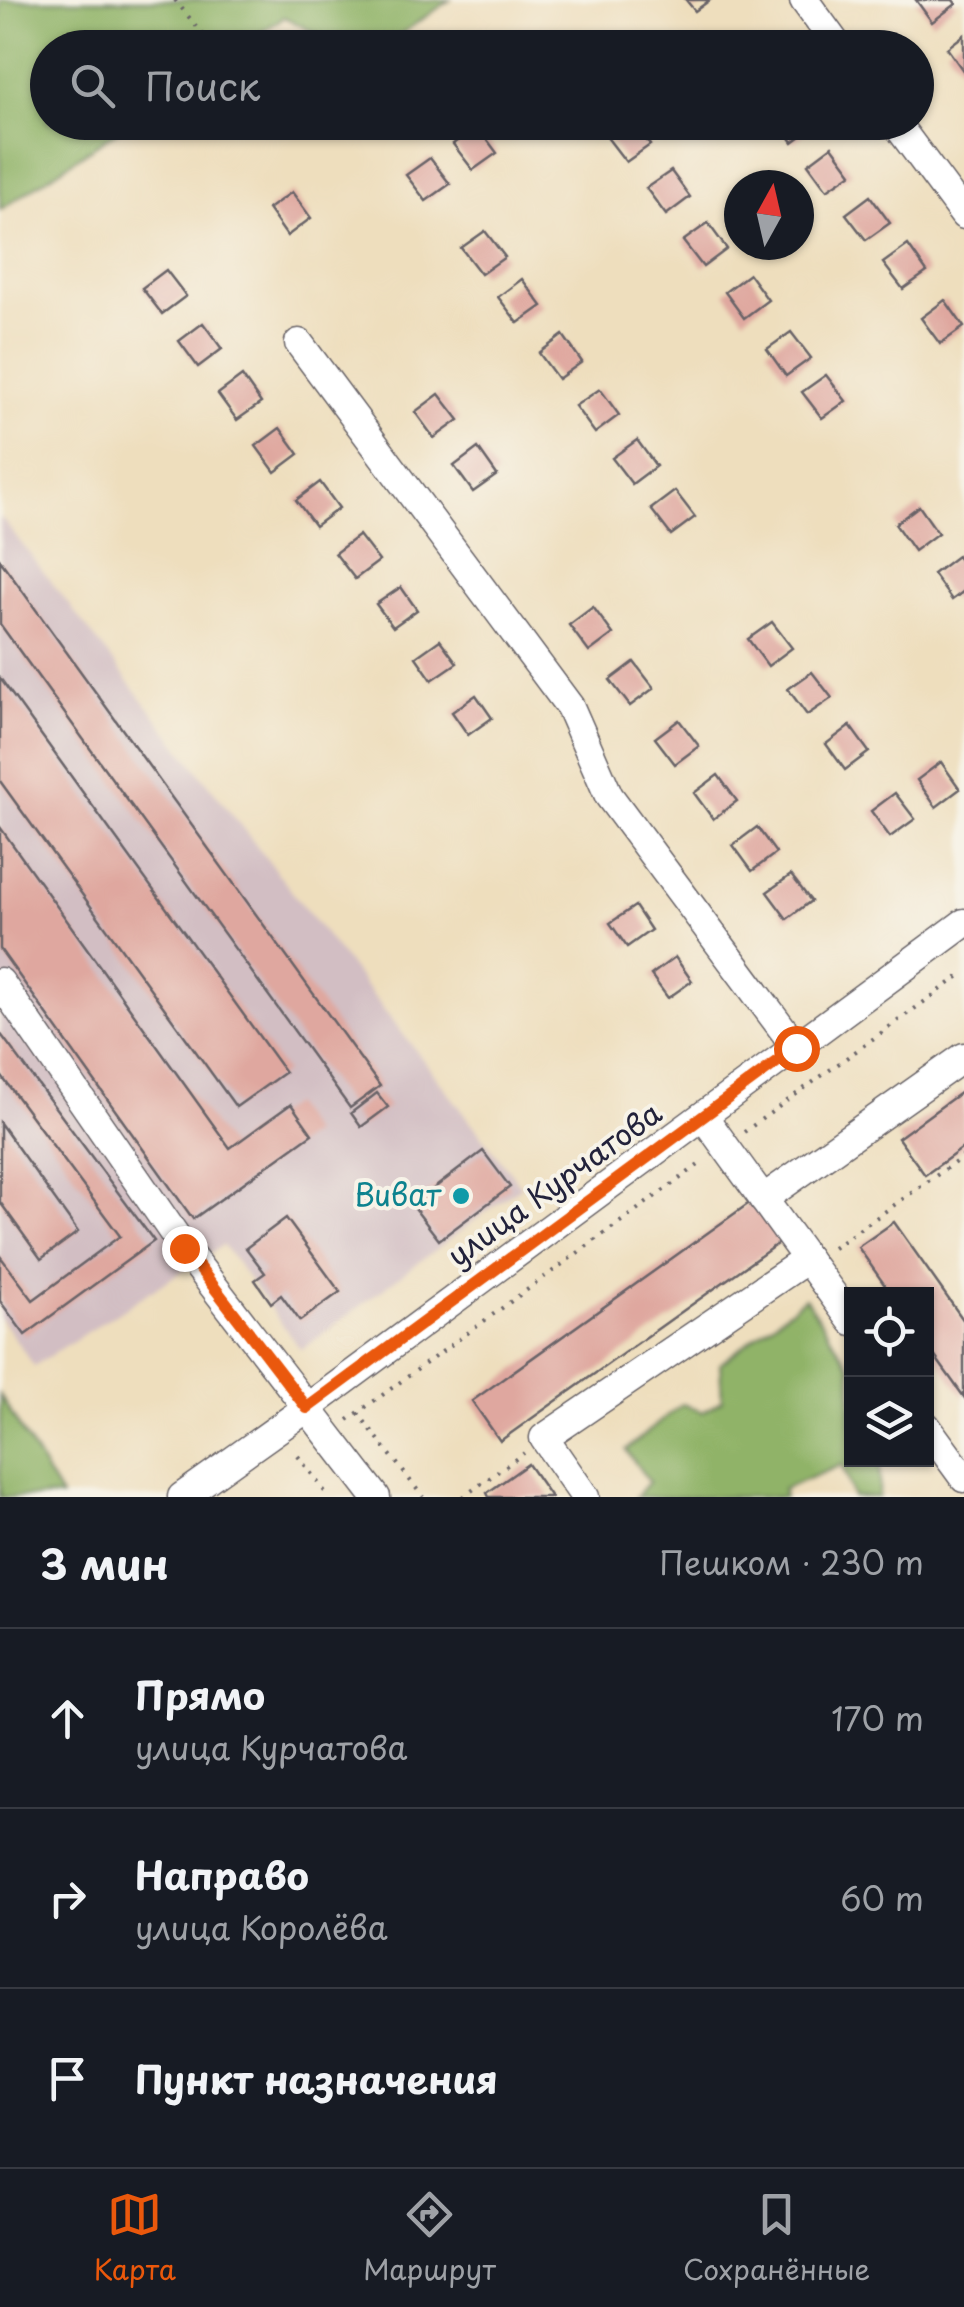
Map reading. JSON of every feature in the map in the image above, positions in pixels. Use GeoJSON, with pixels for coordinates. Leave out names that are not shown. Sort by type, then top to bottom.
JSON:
{"type":"FeatureCollection","features":[{"type":"Feature","properties":{"kind":"street"},"geometry":{"type":"LineString","coordinates":[[804,0],[826,30]]}},
{"type":"Feature","properties":{"kind":"street"},"geometry":{"type":"LineString","coordinates":[[908,140],[964,215]]}},
{"type":"Feature","properties":{"kind":"street"},"geometry":{"type":"LineString","coordinates":[[299,343],[570,707],[609,796],[796,1048]]}},
{"type":"Feature","properties":{"kind":"street","name":"улица Курчатова"},"geometry":{"type":"LineString","coordinates":[[182,1497],[964,923]]}},
{"type":"Feature","properties":{"kind":"street"},"geometry":{"type":"LineString","coordinates":[[0,982],[184,1248],[376,1497]]}},
{"type":"Feature","properties":{"kind":"street"},"geometry":{"type":"LineString","coordinates":[[763,1199],[964,1057]]}},
{"type":"Feature","properties":{"kind":"street"},"geometry":{"type":"LineString","coordinates":[[704,1116],[844,1311]]}},
{"type":"Feature","properties":{"kind":"street"},"geometry":{"type":"LineString","coordinates":[[585,1497],[544,1438],[806,1259]]}},
{"type":"Feature","properties":{"kind":"street"},"geometry":{"type":"LineString","coordinates":[[934,1437],[964,1478]]}},
{"type":"Feature","properties":{"kind":"path"},"geometry":{"type":"LineString","coordinates":[[176,0],[200,30]]}},
{"type":"Feature","properties":{"kind":"path"},"geometry":{"type":"LineString","coordinates":[[328,1434],[964,974]]}},
{"type":"Feature","properties":{"kind":"path"},"geometry":{"type":"LineString","coordinates":[[806,1259],[822,1256],[964,1156]]}},
{"type":"Feature","properties":{"kind":"path"},"geometry":{"type":"LineString","coordinates":[[358,1413],[424,1497]]}},
{"type":"Feature","properties":{"kind":"path"},"geometry":{"type":"LineString","coordinates":[[463,1497],[544,1438]]}},
{"type":"Feature","properties":{"kind":"path"},"geometry":{"type":"LineString","coordinates":[[298,1456],[330,1497]]}},
{"type":"Feature","properties":{"kind":"shaded area"},"geometry":{"type":"Polygon","coordinates":[[[0,516],[521,1186],[301,1350],[223,1245],[34,1366],[0,1318],[0,516]]]}},
{"type":"Feature","properties":{"kind":"green space"},"geometry":{"type":"Polygon","coordinates":[[[0,0],[450,0],[407,30],[309,30],[284,17],[264,30],[30,30],[30,140],[104,140],[0,210],[0,0]]]}},
{"type":"Feature","properties":{"kind":"green space"},"geometry":{"type":"Polygon","coordinates":[[[805,1298],[844,1356],[844,1467],[880,1467],[879,1497],[853,1497],[842,1465],[783,1489],[784,1497],[636,1497],[649,1482],[626,1450],[682,1404],[703,1412],[722,1400],[720,1364],[805,1298]]]}},
{"type":"Feature","properties":{"kind":"green space"},"geometry":{"type":"Polygon","coordinates":[[[0,1395],[61,1497],[0,1497],[0,1395]]]}},
{"type":"Feature","properties":{"kind":"building"},"geometry":{"type":"Polygon","coordinates":[[[686,0],[710,0],[695,11],[686,0]]]}},
{"type":"Feature","properties":{"kind":"building"},"geometry":{"type":"Polygon","coordinates":[[[916,0],[953,0],[956,4],[932,22],[916,0]]]}},
{"type":"Feature","properties":{"kind":"building"},"geometry":{"type":"Polygon","coordinates":[[[964,35],[964,72],[947,48],[964,35]]]}},
{"type":"Feature","properties":{"kind":"building"},"geometry":{"type":"Polygon","coordinates":[[[458,140],[487,140],[497,153],[473,170],[453,144],[458,140]]]}},
{"type":"Feature","properties":{"kind":"building"},"geometry":{"type":"Polygon","coordinates":[[[609,140],[647,140],[650,145],[626,162],[609,140]]]}},
{"type":"Feature","properties":{"kind":"building"},"geometry":{"type":"Polygon","coordinates":[[[832,146],[852,173],[827,190],[808,164],[832,146]]]}},
{"type":"Feature","properties":{"kind":"building"},"geometry":{"type":"Polygon","coordinates":[[[430,158],[450,184],[426,201],[406,175],[430,158]]]}},
{"type":"Feature","properties":{"kind":"building"},"geometry":{"type":"Polygon","coordinates":[[[671,171],[690,197],[666,215],[646,188],[671,171]]]}},
{"type":"Feature","properties":{"kind":"building"},"geometry":{"type":"Polygon","coordinates":[[[292,192],[311,218],[287,236],[268,209],[292,192]]]}},
{"type":"Feature","properties":{"kind":"building"},"geometry":{"type":"Polygon","coordinates":[[[870,196],[890,223],[866,240],[846,214],[870,196]]]}},
{"type":"Feature","properties":{"kind":"building"},"geometry":{"type":"Polygon","coordinates":[[[708,223],[724,245],[724,251],[703,267],[683,241],[708,223]]]}},
{"type":"Feature","properties":{"kind":"building"},"geometry":{"type":"Polygon","coordinates":[[[485,231],[505,257],[481,274],[461,248],[485,231]]]}},
{"type":"Feature","properties":{"kind":"building"},"geometry":{"type":"Polygon","coordinates":[[[908,245],[927,272],[903,289],[883,263],[908,245]]]}},
{"type":"Feature","properties":{"kind":"building"},"geometry":{"type":"Polygon","coordinates":[[[166,270],[186,296],[162,314],[142,288],[166,270]]]}},
{"type":"Feature","properties":{"kind":"building"},"geometry":{"type":"Polygon","coordinates":[[[749,274],[768,300],[744,318],[725,292],[749,274]]]}},
{"type":"Feature","properties":{"kind":"building"},"geometry":{"type":"Polygon","coordinates":[[[522,279],[542,306],[518,323],[498,297],[522,279]]]}},
{"type":"Feature","properties":{"kind":"building"},"geometry":{"type":"Polygon","coordinates":[[[945,300],[964,327],[940,344],[921,318],[945,300]]]}},
{"type":"Feature","properties":{"kind":"building"},"geometry":{"type":"Polygon","coordinates":[[[203,323],[222,349],[198,367],[179,341],[203,323]]]}},
{"type":"Feature","properties":{"kind":"building"},"geometry":{"type":"Polygon","coordinates":[[[791,332],[811,358],[786,376],[767,349],[791,332]]]}},
{"type":"Feature","properties":{"kind":"building"},"geometry":{"type":"Polygon","coordinates":[[[563,335],[582,362],[558,379],[539,353],[563,335]]]}},
{"type":"Feature","properties":{"kind":"building"},"geometry":{"type":"Polygon","coordinates":[[[826,375],[846,401],[822,418],[802,392],[826,375]]]}},
{"type":"Feature","properties":{"kind":"building"},"geometry":{"type":"Polygon","coordinates":[[[242,376],[261,403],[237,420],[218,394],[242,376]]]}},
{"type":"Feature","properties":{"kind":"building"},"geometry":{"type":"Polygon","coordinates":[[[600,389],[619,415],[595,433],[575,406],[600,389]]]}},
{"type":"Feature","properties":{"kind":"building"},"geometry":{"type":"Polygon","coordinates":[[[439,394],[459,420],[434,438],[415,412],[439,394]]]}},
{"type":"Feature","properties":{"kind":"building"},"geometry":{"type":"Polygon","coordinates":[[[280,428],[299,454],[275,472],[256,446],[280,428]]]}},
{"type":"Feature","properties":{"kind":"building"},"geometry":{"type":"Polygon","coordinates":[[[637,440],[656,466],[632,484],[612,458],[637,440]]]}},
{"type":"Feature","properties":{"kind":"building"},"geometry":{"type":"Polygon","coordinates":[[[478,448],[497,475],[473,492],[454,466],[478,448]]]}},
{"type":"Feature","properties":{"kind":"building"},"geometry":{"type":"Polygon","coordinates":[[[320,482],[339,508],[315,526],[296,500],[320,482]]]}},
{"type":"Feature","properties":{"kind":"building"},"geometry":{"type":"Polygon","coordinates":[[[675,491],[695,517],[671,535],[651,509],[675,491]]]}},
{"type":"Feature","properties":{"kind":"building"},"geometry":{"type":"Polygon","coordinates":[[[919,506],[938,533],[914,551],[895,524],[919,506]]]}},
{"type":"Feature","properties":{"kind":"building"},"geometry":{"type":"Polygon","coordinates":[[[359,535],[379,561],[355,579],[335,553],[359,535]]]}},
{"type":"Feature","properties":{"kind":"building"},"geometry":{"type":"Polygon","coordinates":[[[957,556],[964,566],[964,591],[952,600],[933,574],[957,556]]]}},
{"type":"Feature","properties":{"kind":"building"},"geometry":{"type":"Polygon","coordinates":[[[0,560],[380,1086],[350,1108],[0,624],[0,560]]]}},
{"type":"Feature","properties":{"kind":"building"},"geometry":{"type":"Polygon","coordinates":[[[401,587],[417,610],[393,627],[376,604],[401,587]]]}},
{"type":"Feature","properties":{"kind":"building"},"geometry":{"type":"Polygon","coordinates":[[[593,607],[613,634],[589,652],[569,625],[593,607]]]}},
{"type":"Feature","properties":{"kind":"building"},"geometry":{"type":"Polygon","coordinates":[[[772,622],[792,648],[768,666],[748,639],[772,622]]]}},
{"type":"Feature","properties":{"kind":"building"},"geometry":{"type":"Polygon","coordinates":[[[440,640],[457,663],[432,680],[416,657],[440,640]]]}},
{"type":"Feature","properties":{"kind":"building"},"geometry":{"type":"Polygon","coordinates":[[[634,662],[654,688],[630,706],[610,680],[634,662]]]}},
{"type":"Feature","properties":{"kind":"building"},"geometry":{"type":"Polygon","coordinates":[[[812,672],[832,698],[807,715],[788,689],[812,672]]]}},
{"type":"Feature","properties":{"kind":"building"},"geometry":{"type":"Polygon","coordinates":[[[0,678],[285,1072],[236,1107],[0,781],[0,678]]]}},
{"type":"Feature","properties":{"kind":"building"},"geometry":{"type":"Polygon","coordinates":[[[476,695],[492,718],[468,735],[452,712],[476,695]]]}},
{"type":"Feature","properties":{"kind":"building"},"geometry":{"type":"Polygon","coordinates":[[[679,720],[699,746],[675,764],[655,738],[679,720]]]}},
{"type":"Feature","properties":{"kind":"building"},"geometry":{"type":"Polygon","coordinates":[[[850,726],[869,752],[845,770],[826,744],[850,726]]]}},
{"type":"Feature","properties":{"kind":"building"},"geometry":{"type":"Polygon","coordinates":[[[941,762],[960,789],[936,807],[917,780],[941,762]]]}},
{"type":"Feature","properties":{"kind":"building"},"geometry":{"type":"Polygon","coordinates":[[[718,775],[737,801],[713,819],[694,793],[718,775]]]}},
{"type":"Feature","properties":{"kind":"building"},"geometry":{"type":"Polygon","coordinates":[[[895,793],[915,819],[890,837],[871,811],[895,793]]]}},
{"type":"Feature","properties":{"kind":"building"},"geometry":{"type":"Polygon","coordinates":[[[0,827],[230,1148],[291,1104],[312,1134],[193,1219],[0,949],[0,827]]]}},
{"type":"Feature","properties":{"kind":"building"},"geometry":{"type":"Polygon","coordinates":[[[757,827],[776,853],[752,871],[733,845],[757,827]]]}},
{"type":"Feature","properties":{"kind":"building"},"geometry":{"type":"Polygon","coordinates":[[[791,875],[811,901],[787,919],[767,892],[791,875]]]}},
{"type":"Feature","properties":{"kind":"building"},"geometry":{"type":"Polygon","coordinates":[[[635,906],[651,930],[627,947],[610,923],[635,906]]]}},
{"type":"Feature","properties":{"kind":"building"},"geometry":{"type":"Polygon","coordinates":[[[675,957],[692,981],[668,998],[651,975],[675,957]]]}},
{"type":"Feature","properties":{"kind":"building"},"geometry":{"type":"Polygon","coordinates":[[[0,1033],[154,1241],[25,1335],[0,1301],[0,1256],[33,1300],[120,1236],[0,1074],[0,1033]]]}},
{"type":"Feature","properties":{"kind":"building"},"geometry":{"type":"Polygon","coordinates":[[[964,1090],[964,1147],[925,1175],[898,1138],[964,1090]]]}},
{"type":"Feature","properties":{"kind":"building"},"geometry":{"type":"Polygon","coordinates":[[[377,1093],[388,1107],[361,1127],[351,1113],[377,1093]]]}},
{"type":"Feature","properties":{"kind":"building"},"geometry":{"type":"Polygon","coordinates":[[[0,1123],[78,1232],[41,1259],[0,1202],[0,1123]]]}},
{"type":"Feature","properties":{"kind":"building","name":"Виват"},"geometry":{"type":"Polygon","coordinates":[[[483,1151],[510,1187],[439,1240],[412,1205],[483,1151]]]}},
{"type":"Feature","properties":{"kind":"building"},"geometry":{"type":"Polygon","coordinates":[[[755,1199],[784,1239],[500,1441],[472,1401],[755,1199]]]}},
{"type":"Feature","properties":{"kind":"building"},"geometry":{"type":"Polygon","coordinates":[[[286,1218],[340,1292],[300,1321],[281,1295],[271,1303],[255,1280],[265,1273],[246,1248],[286,1218]]]}},
{"type":"Feature","properties":{"kind":"building"},"geometry":{"type":"Polygon","coordinates":[[[894,1222],[964,1321],[964,1397],[934,1355],[934,1287],[886,1287],[858,1247],[894,1222]]]}},
{"type":"Feature","properties":{"kind":"building"},"geometry":{"type":"Polygon","coordinates":[[[528,1464],[551,1497],[489,1497],[487,1493],[528,1464]]]}},
{"type":"Feature","properties":{"kind":"place","name":"Виват"},"geometry":{"type":"Point","coordinates":[461,1196]}},
{"type":"Feature","properties":{"kind":"route"},"geometry":{"type":"LineString","coordinates":[[184,1248],[307,1408],[796,1048]]}}]}
